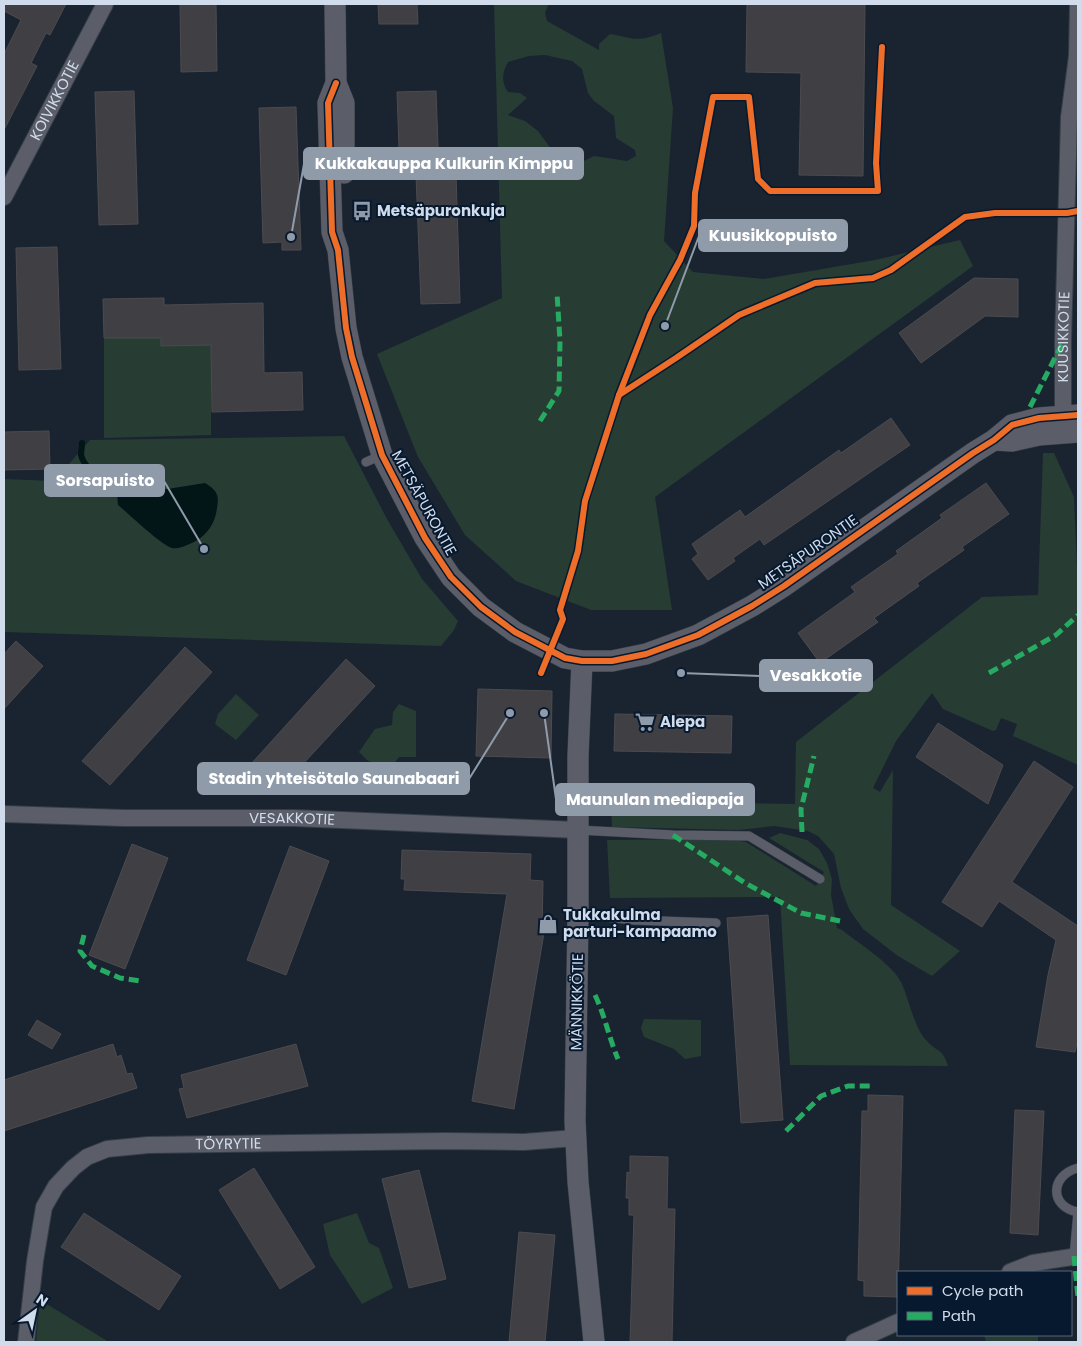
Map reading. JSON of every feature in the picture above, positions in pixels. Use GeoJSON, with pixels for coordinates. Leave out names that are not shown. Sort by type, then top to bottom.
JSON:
{"type":"FeatureCollection","features":[{"type":"Feature","properties":{"kind":"street","name":"KOIVIKKOTIE"},"geometry":{"type":"LineString","coordinates":[[4,197],[105,4]]}},
{"type":"Feature","properties":{"kind":"street","name":"METSÄPURONTIE"},"geometry":{"type":"LineString","coordinates":[[335,4],[336,83],[344,103],[346,231],[338,250],[346,328],[374,458],[425,538],[457,583],[481,607],[515,632],[565,658],[582,661],[612,662],[646,654],[698,635],[752,606],[784,586],[994,440],[1012,441],[1039,435],[1071,424]]}},
{"type":"Feature","properties":{"kind":"street","name":"KUUSIKKOTIE"},"geometry":{"type":"LineString","coordinates":[[1071,424],[1062,350],[1069,117],[1077,56],[1078,4]]}},
{"type":"Feature","properties":{"kind":"street","name":"MÄNNIKKÖTIE"},"geometry":{"type":"LineString","coordinates":[[582,661],[578,756],[575,1138],[594,1342]]}},
{"type":"Feature","properties":{"kind":"street","name":"VESAKKOTIE"},"geometry":{"type":"LineString","coordinates":[[4,814],[124,818],[294,818],[578,830]]}},
{"type":"Feature","properties":{"kind":"street","name":"TÖYRYTIE"},"geometry":{"type":"LineString","coordinates":[[26,1342],[35,1261],[44,1207],[56,1186],[72,1168],[87,1157],[107,1149],[148,1145],[428,1141],[524,1142],[575,1138]]}},
{"type":"Feature","properties":{"kind":"street"},"geometry":{"type":"LineString","coordinates":[[1013,1271],[1033,1263],[1076,1256]]}},
{"type":"Feature","properties":{"kind":"street"},"geometry":{"type":"LineString","coordinates":[[854,1342],[897,1322]]}},
{"type":"Feature","properties":{"kind":"lane"},"geometry":{"type":"LineString","coordinates":[[578,830],[672,835],[749,836],[820,879]]}},
{"type":"Feature","properties":{"kind":"lane"},"geometry":{"type":"LineString","coordinates":[[578,914],[634,920],[716,923]]}},
{"type":"Feature","properties":{"kind":"lane"},"geometry":{"type":"LineString","coordinates":[[1076,1256],[1078,1212],[1068,1210],[1061,1204],[1056,1195],[1057,1185],[1061,1176],[1078,1168]]}},
{"type":"Feature","properties":{"kind":"green space"},"geometry":{"type":"Polygon","coordinates":[[[494,4],[549,4],[545,13],[547,21],[599,50],[599,44],[610,34],[640,39],[661,33],[673,108],[664,241],[693,272],[764,279],[875,260],[960,240],[973,266],[655,497],[672,610],[591,610],[516,581],[465,535],[418,457],[377,354],[502,298],[494,4]],[[545,55],[529,56],[508,62],[504,70],[504,85],[508,92],[520,93],[527,98],[508,115],[525,121],[538,131],[555,154],[567,160],[582,162],[594,156],[627,161],[636,156],[635,150],[616,138],[614,116],[594,101],[588,93],[582,69],[572,61],[545,55]]]}},
{"type":"Feature","properties":{"kind":"green space"},"geometry":{"type":"Polygon","coordinates":[[[104,338],[161,338],[161,346],[211,345],[211,435],[104,438],[104,338]]]}},
{"type":"Feature","properties":{"kind":"green space"},"geometry":{"type":"Polygon","coordinates":[[[344,436],[387,519],[422,579],[458,621],[454,630],[441,646],[4,632],[4,479],[54,481],[90,440],[344,436]]]}},
{"type":"Feature","properties":{"kind":"green space"},"geometry":{"type":"Polygon","coordinates":[[[1043,453],[1054,453],[1074,497],[1078,591],[1078,765],[1013,736],[1017,724],[1001,718],[996,730],[993,731],[943,709],[932,693],[896,741],[873,788],[880,792],[893,770],[891,905],[960,951],[932,976],[898,956],[863,929],[849,909],[841,888],[834,854],[818,836],[808,831],[774,826],[739,830],[612,827],[611,801],[795,804],[796,742],[982,597],[1038,595],[1043,453]]]}},
{"type":"Feature","properties":{"kind":"green space"},"geometry":{"type":"Polygon","coordinates":[[[236,694],[259,715],[236,740],[215,724],[218,714],[236,694]]]}},
{"type":"Feature","properties":{"kind":"green space"},"geometry":{"type":"Polygon","coordinates":[[[399,704],[416,711],[416,757],[399,757],[393,765],[384,769],[367,760],[359,752],[375,729],[392,725],[393,712],[399,704]]]}},
{"type":"Feature","properties":{"kind":"green space"},"geometry":{"type":"Polygon","coordinates":[[[780,833],[807,840],[819,849],[827,863],[832,879],[831,895],[837,928],[892,969],[902,984],[922,1035],[944,1056],[948,1066],[790,1065],[780,897],[610,898],[607,840],[729,839],[746,842],[816,886],[824,872],[769,838],[780,833]]]}},
{"type":"Feature","properties":{"kind":"green space"},"geometry":{"type":"Polygon","coordinates":[[[644,1019],[701,1020],[701,1056],[685,1059],[674,1049],[644,1037],[641,1028],[644,1019]]]}},
{"type":"Feature","properties":{"kind":"green space"},"geometry":{"type":"Polygon","coordinates":[[[357,1213],[369,1243],[379,1248],[393,1288],[362,1304],[330,1255],[323,1224],[357,1213]]]}},
{"type":"Feature","properties":{"kind":"green space"},"geometry":{"type":"Polygon","coordinates":[[[40,1300],[109,1342],[36,1342],[40,1300]]]}},
{"type":"Feature","properties":{"kind":"green space"},"geometry":{"type":"Polygon","coordinates":[[[984,1336],[1038,1336],[1038,1342],[986,1342],[984,1336]]]}},
{"type":"Feature","properties":{"kind":"shaded area"},"geometry":{"type":"Polygon","coordinates":[[[205,483],[216,492],[217,496],[218,501],[214,521],[208,531],[199,539],[180,548],[167,546],[118,505],[117,493],[132,488],[161,490],[205,483]]]}},
{"type":"Feature","properties":{"kind":"building"},"geometry":{"type":"Polygon","coordinates":[[[4,4],[66,4],[50,35],[46,33],[31,63],[37,66],[4,130],[4,54],[21,20],[4,11],[4,4]]]}},
{"type":"Feature","properties":{"kind":"building"},"geometry":{"type":"Polygon","coordinates":[[[180,4],[216,4],[217,71],[181,72],[180,4]]]}},
{"type":"Feature","properties":{"kind":"building"},"geometry":{"type":"Polygon","coordinates":[[[378,4],[417,4],[418,24],[379,24],[378,4]]]}},
{"type":"Feature","properties":{"kind":"building"},"geometry":{"type":"Polygon","coordinates":[[[747,4],[865,4],[863,176],[799,175],[801,73],[746,72],[747,4]]]}},
{"type":"Feature","properties":{"kind":"building"},"geometry":{"type":"Polygon","coordinates":[[[134,91],[138,224],[99,225],[95,92],[134,91]]]}},
{"type":"Feature","properties":{"kind":"building"},"geometry":{"type":"Polygon","coordinates":[[[436,91],[439,174],[456,174],[460,303],[421,304],[416,175],[400,176],[397,92],[436,91]]]}},
{"type":"Feature","properties":{"kind":"building"},"geometry":{"type":"Polygon","coordinates":[[[296,107],[301,250],[282,250],[282,242],[263,243],[259,108],[296,107]]]}},
{"type":"Feature","properties":{"kind":"building"},"geometry":{"type":"Polygon","coordinates":[[[57,247],[61,369],[19,370],[16,248],[57,247]]]}},
{"type":"Feature","properties":{"kind":"building"},"geometry":{"type":"Polygon","coordinates":[[[974,278],[1018,279],[1018,317],[985,316],[921,363],[899,333],[974,278]]]}},
{"type":"Feature","properties":{"kind":"building"},"geometry":{"type":"Polygon","coordinates":[[[164,298],[164,305],[263,303],[264,373],[302,372],[303,410],[212,412],[211,345],[161,346],[161,338],[104,338],[103,299],[164,298]]]}},
{"type":"Feature","properties":{"kind":"building"},"geometry":{"type":"Polygon","coordinates":[[[891,418],[910,445],[764,545],[760,539],[733,558],[735,561],[708,580],[692,559],[698,554],[692,544],[740,510],[745,517],[839,450],[841,453],[891,418]]]}},
{"type":"Feature","properties":{"kind":"building"},"geometry":{"type":"Polygon","coordinates":[[[49,431],[50,469],[4,470],[4,432],[49,431]]]}},
{"type":"Feature","properties":{"kind":"building"},"geometry":{"type":"Polygon","coordinates":[[[986,483],[1009,514],[962,547],[964,550],[917,583],[919,586],[874,618],[878,622],[820,663],[798,633],[855,592],[851,587],[898,554],[896,551],[942,518],[940,515],[986,483]]]}},
{"type":"Feature","properties":{"kind":"building"},"geometry":{"type":"Polygon","coordinates":[[[16,641],[43,666],[4,709],[4,654],[16,641]]]}},
{"type":"Feature","properties":{"kind":"building"},"geometry":{"type":"Polygon","coordinates":[[[185,647],[212,672],[110,785],[82,761],[185,647]]]}},
{"type":"Feature","properties":{"kind":"building"},"geometry":{"type":"Polygon","coordinates":[[[346,659],[375,686],[279,790],[251,764],[346,659]]]}},
{"type":"Feature","properties":{"kind":"building"},"geometry":{"type":"Polygon","coordinates":[[[478,689],[552,691],[551,758],[476,756],[478,689]]]}},
{"type":"Feature","properties":{"kind":"building"},"geometry":{"type":"Polygon","coordinates":[[[615,714],[732,716],[731,753],[614,751],[615,714]]]}},
{"type":"Feature","properties":{"kind":"building"},"geometry":{"type":"Polygon","coordinates":[[[938,723],[1003,765],[988,804],[916,757],[938,723]]]}},
{"type":"Feature","properties":{"kind":"building"},"geometry":{"type":"Polygon","coordinates":[[[1034,761],[1073,787],[1012,882],[1078,926],[1078,1039],[1075,1052],[1036,1047],[1056,940],[999,901],[982,927],[942,902],[1034,761]]]}},
{"type":"Feature","properties":{"kind":"building"},"geometry":{"type":"Polygon","coordinates":[[[132,844],[168,858],[125,969],[89,955],[132,844]]]}},
{"type":"Feature","properties":{"kind":"building"},"geometry":{"type":"Polygon","coordinates":[[[290,846],[329,861],[286,975],[247,960],[290,846]]]}},
{"type":"Feature","properties":{"kind":"building"},"geometry":{"type":"Polygon","coordinates":[[[402,850],[531,854],[530,880],[543,881],[542,933],[544,933],[514,1109],[472,1101],[507,894],[404,890],[405,879],[401,879],[402,850]]]}},
{"type":"Feature","properties":{"kind":"building"},"geometry":{"type":"Polygon","coordinates":[[[768,915],[783,1120],[741,1123],[727,918],[768,915]]]}},
{"type":"Feature","properties":{"kind":"building"},"geometry":{"type":"Polygon","coordinates":[[[37,1020],[61,1034],[52,1049],[28,1035],[37,1020]]]}},
{"type":"Feature","properties":{"kind":"building"},"geometry":{"type":"Polygon","coordinates":[[[113,1044],[117,1057],[121,1055],[127,1074],[132,1073],[137,1088],[4,1131],[4,1080],[113,1044]]]}},
{"type":"Feature","properties":{"kind":"building"},"geometry":{"type":"Polygon","coordinates":[[[296,1044],[308,1086],[187,1118],[179,1089],[184,1088],[181,1075],[296,1044]]]}},
{"type":"Feature","properties":{"kind":"building"},"geometry":{"type":"Polygon","coordinates":[[[868,1095],[903,1096],[897,1297],[864,1296],[864,1281],[858,1280],[862,1111],[868,1111],[868,1095]]]}},
{"type":"Feature","properties":{"kind":"building"},"geometry":{"type":"Polygon","coordinates":[[[1015,1110],[1044,1111],[1038,1235],[1010,1233],[1015,1110]]]}},
{"type":"Feature","properties":{"kind":"building"},"geometry":{"type":"Polygon","coordinates":[[[630,1156],[668,1157],[667,1209],[675,1209],[672,1342],[630,1342],[634,1215],[629,1215],[629,1198],[626,1198],[627,1172],[630,1173],[630,1156]]]}},
{"type":"Feature","properties":{"kind":"building"},"geometry":{"type":"Polygon","coordinates":[[[254,1168],[315,1267],[280,1289],[219,1190],[254,1168]]]}},
{"type":"Feature","properties":{"kind":"building"},"geometry":{"type":"Polygon","coordinates":[[[419,1170],[446,1279],[409,1288],[382,1179],[419,1170]]]}},
{"type":"Feature","properties":{"kind":"building"},"geometry":{"type":"Polygon","coordinates":[[[84,1213],[181,1276],[159,1310],[61,1247],[84,1213]]]}},
{"type":"Feature","properties":{"kind":"building"},"geometry":{"type":"Polygon","coordinates":[[[519,1232],[555,1235],[545,1342],[509,1342],[519,1232]]]}},
{"type":"Feature","properties":{"kind":"waterway"},"geometry":{"type":"LineString","coordinates":[[82,443],[81,455],[86,466],[117,493]]}},
{"type":"Feature","properties":{"kind":"marked path"},"geometry":{"type":"LineString","coordinates":[[540,421],[559,391],[560,341],[557,293]]}},
{"type":"Feature","properties":{"kind":"marked path"},"geometry":{"type":"LineString","coordinates":[[1030,407],[1063,342]]}},
{"type":"Feature","properties":{"kind":"marked path"},"geometry":{"type":"LineString","coordinates":[[989,673],[1056,635],[1078,615]]}},
{"type":"Feature","properties":{"kind":"marked path"},"geometry":{"type":"LineString","coordinates":[[802,832],[801,809],[814,756]]}},
{"type":"Feature","properties":{"kind":"marked path"},"geometry":{"type":"LineString","coordinates":[[673,835],[745,883],[801,913],[840,921]]}},
{"type":"Feature","properties":{"kind":"marked path"},"geometry":{"type":"LineString","coordinates":[[84,935],[80,951],[92,966],[120,978],[140,981]]}},
{"type":"Feature","properties":{"kind":"marked path"},"geometry":{"type":"LineString","coordinates":[[595,995],[618,1059]]}},
{"type":"Feature","properties":{"kind":"marked path"},"geometry":{"type":"LineString","coordinates":[[786,1131],[821,1096],[848,1086],[873,1086]]}},
{"type":"Feature","properties":{"kind":"marked path"},"geometry":{"type":"LineString","coordinates":[[1074,1256],[1078,1298]]}},
{"type":"Feature","properties":{"kind":"cycle path"},"geometry":{"type":"LineString","coordinates":[[541,673],[563,619],[560,610],[578,551],[585,501],[619,395],[650,315],[680,260],[694,226],[695,193],[713,97],[749,97],[758,179],[770,191],[878,191],[876,163],[882,47]]}},
{"type":"Feature","properties":{"kind":"cycle path"},"geometry":{"type":"LineString","coordinates":[[336,83],[328,103],[332,232],[338,250],[346,328],[352,357],[382,455],[425,538],[451,577],[481,607],[515,632],[565,658],[582,661],[612,661],[646,654],[698,635],[752,606],[784,586],[994,440],[1012,425],[1039,418],[1078,415]]}},
{"type":"Feature","properties":{"kind":"cycle path"},"geometry":{"type":"LineString","coordinates":[[619,395],[739,315],[815,283],[873,278],[891,270],[965,217],[995,213],[1067,213],[1078,211]]}},
{"type":"Feature","properties":{"kind":"place","name":"Metsäpuronkuja"},"geometry":{"type":"Point","coordinates":[362,211]}},
{"type":"Feature","properties":{"kind":"place","name":"Kukkakauppa Kulkurin Kimppu"},"geometry":{"type":"Point","coordinates":[291,237]}},
{"type":"Feature","properties":{"kind":"place","name":"Kuusikkopuisto"},"geometry":{"type":"Point","coordinates":[665,326]}},
{"type":"Feature","properties":{"kind":"place","name":"Sorsapuisto"},"geometry":{"type":"Point","coordinates":[204,549]}},
{"type":"Feature","properties":{"kind":"place","name":"Vesakkotie"},"geometry":{"type":"Point","coordinates":[681,673]}},
{"type":"Feature","properties":{"kind":"place","name":"Stadin yhteisötalo Saunabaari"},"geometry":{"type":"Point","coordinates":[510,713]}},
{"type":"Feature","properties":{"kind":"place","name":"Maunulan mediapaja"},"geometry":{"type":"Point","coordinates":[544,713]}},
{"type":"Feature","properties":{"kind":"place","name":"Alepa"},"geometry":{"type":"Point","coordinates":[645,722]}},
{"type":"Feature","properties":{"kind":"place","name":"Tukkakulma parturi-kampaamo"},"geometry":{"type":"Point","coordinates":[548,924]}}]}
